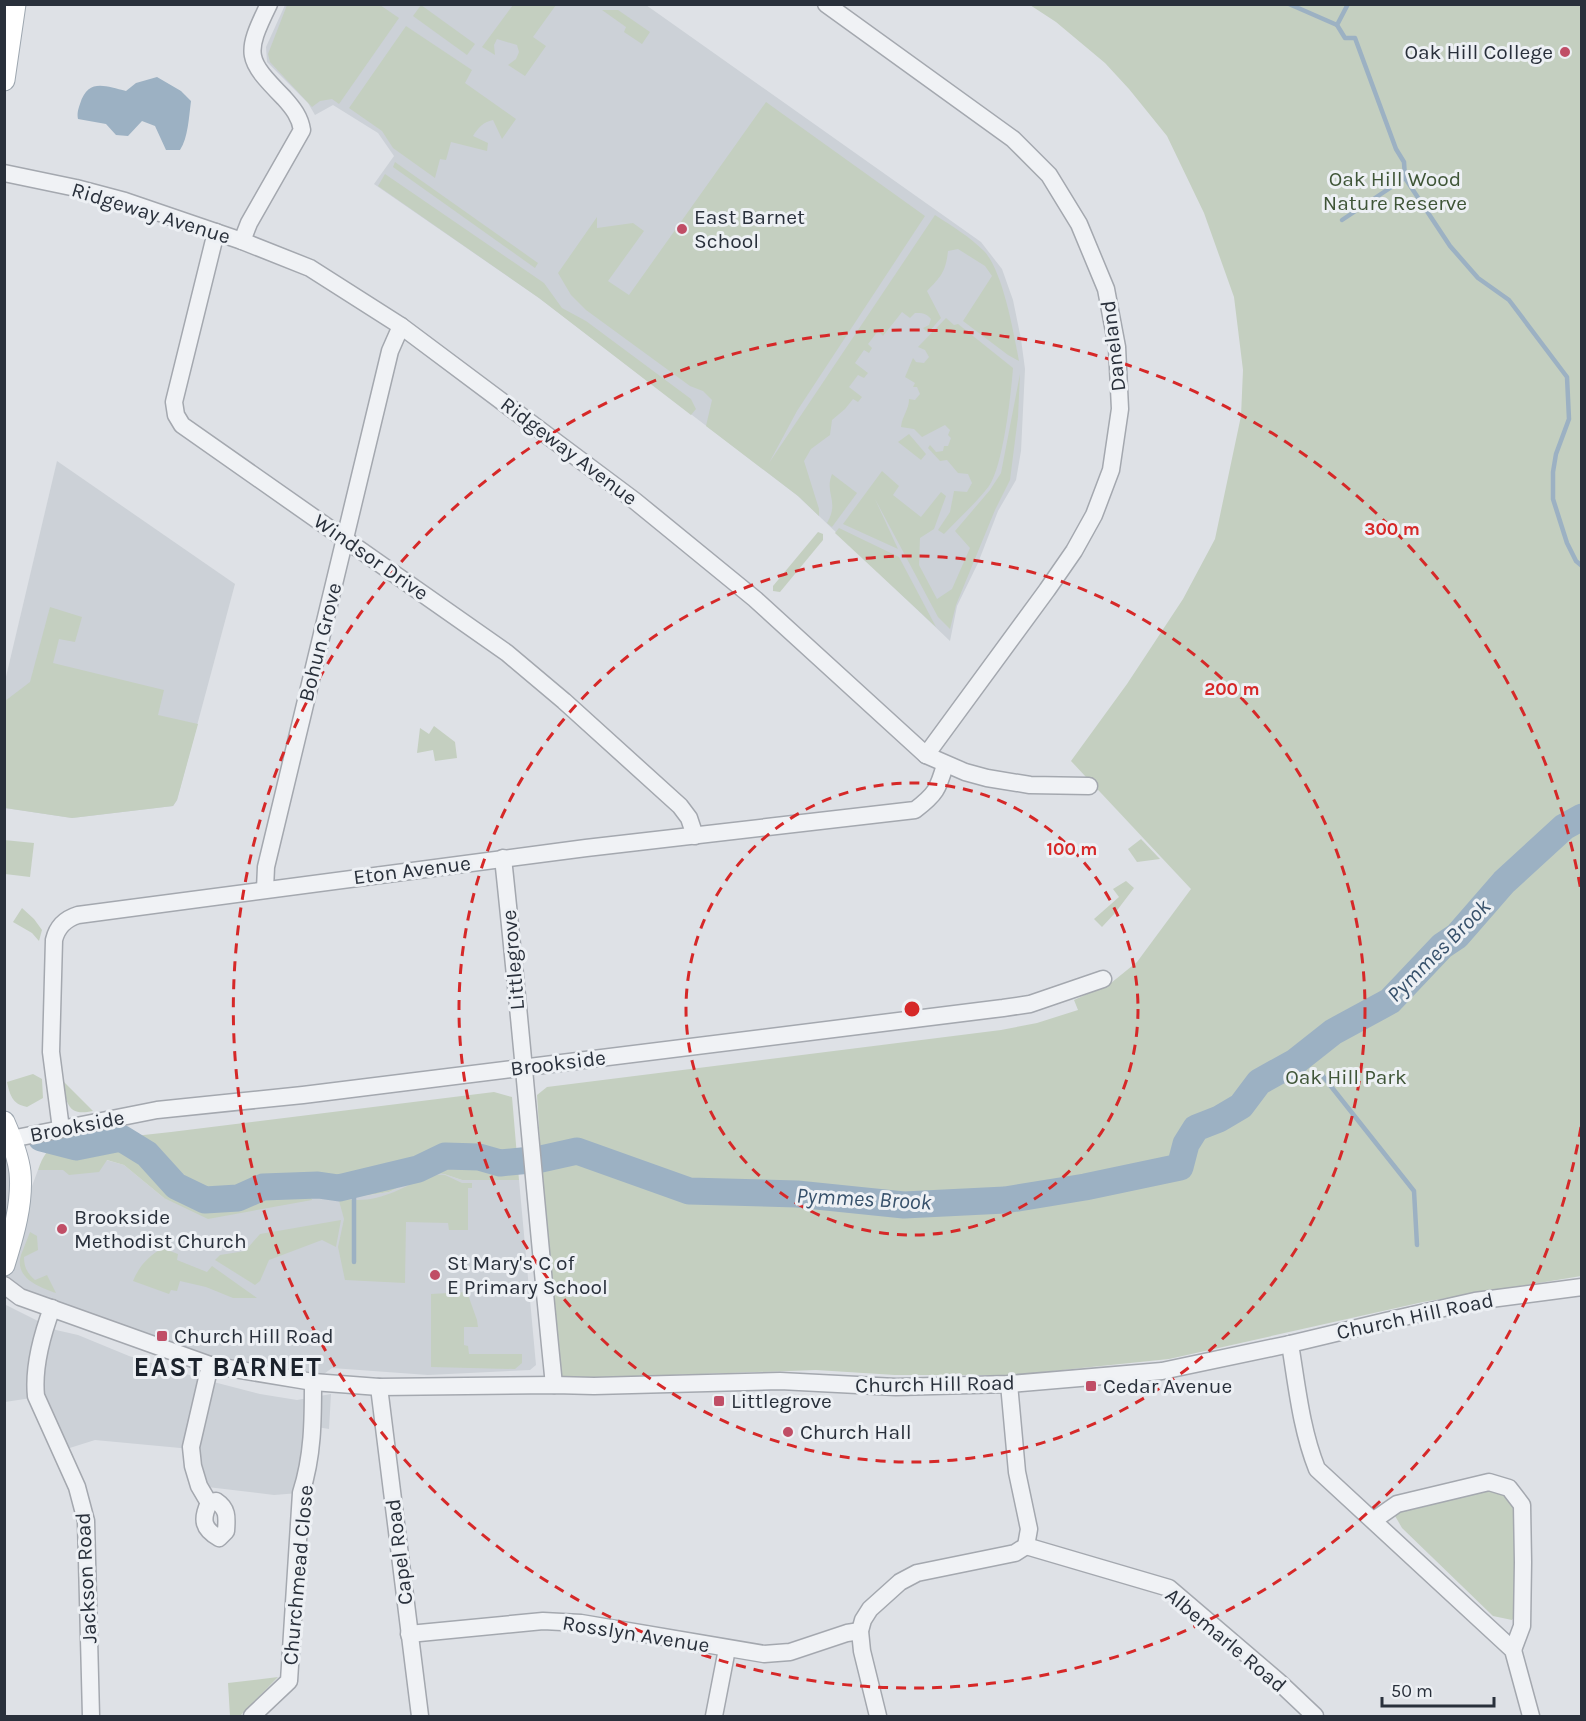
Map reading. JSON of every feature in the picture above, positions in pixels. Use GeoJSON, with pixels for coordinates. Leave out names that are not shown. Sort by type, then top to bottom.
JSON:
{"type":"FeatureCollection","features":[{"type":"Feature","properties":{"kind":"main road"},"geometry":{"type":"LineString","coordinates":[[4,80],[15,4]]}},
{"type":"Feature","properties":{"kind":"main road"},"geometry":{"type":"LineString","coordinates":[[4,1265],[18,1211],[20,1174],[15,1132]]}},
{"type":"Feature","properties":{"kind":"street"},"geometry":{"type":"LineString","coordinates":[[242,241],[249,223],[302,130],[294,110],[259,72],[251,55],[260,22],[269,4]]}},
{"type":"Feature","properties":{"kind":"street","name":"Daneland"},"geometry":{"type":"LineString","coordinates":[[826,4],[1013,139],[1049,175],[1079,224],[1106,289],[1117,347],[1120,409],[1111,470],[1094,515],[1074,551],[1047,590],[926,755]]}},
{"type":"Feature","properties":{"kind":"street","name":"Ridgeway Avenue"},"geometry":{"type":"LineString","coordinates":[[4,173],[125,201],[242,241],[310,268],[401,326],[653,516],[755,599],[926,755],[945,765],[987,778],[1030,785],[1089,786]]}},
{"type":"Feature","properties":{"kind":"street","name":"Windsor Drive"},"geometry":{"type":"LineString","coordinates":[[216,232],[174,402],[176,415],[182,425],[193,435],[507,653],[680,806],[689,818],[695,836]]}},
{"type":"Feature","properties":{"kind":"street","name":"Bohun Grove"},"geometry":{"type":"LineString","coordinates":[[265,890],[266,867],[344,540],[390,351],[401,326]]}},
{"type":"Feature","properties":{"kind":"street","name":"Eton Avenue"},"geometry":{"type":"LineString","coordinates":[[54,1130],[51,1044],[54,940],[61,924],[69,918],[502,858],[915,810],[938,789],[945,765]]}},
{"type":"Feature","properties":{"kind":"street","name":"Littlegrove"},"geometry":{"type":"LineString","coordinates":[[502,858],[554,1385]]}},
{"type":"Feature","properties":{"kind":"street","name":"Brookside"},"geometry":{"type":"LineString","coordinates":[[15,1132],[54,1130],[157,1110],[303,1095],[1021,1006],[1103,979]]}},
{"type":"Feature","properties":{"kind":"street","name":"Church Hill Road"},"geometry":{"type":"LineString","coordinates":[[4,1285],[20,1297],[210,1365],[313,1382],[379,1387],[594,1386],[780,1381],[896,1387],[1009,1384],[1162,1371],[1476,1301],[1581,1287]]}},
{"type":"Feature","properties":{"kind":"street","name":"Jackson Road"},"geometry":{"type":"LineString","coordinates":[[52,1308],[42,1337],[35,1386],[36,1396],[77,1487],[86,1521],[92,1716]]}},
{"type":"Feature","properties":{"kind":"street"},"geometry":{"type":"LineString","coordinates":[[1290,1344],[1300,1410],[1317,1469],[1513,1650],[1531,1716]]}},
{"type":"Feature","properties":{"kind":"street"},"geometry":{"type":"LineString","coordinates":[[209,1503],[199,1486],[193,1466],[191,1447],[202,1391],[210,1365]]}},
{"type":"Feature","properties":{"kind":"street","name":"Churchmead Close"},"geometry":{"type":"LineString","coordinates":[[252,1716],[289,1681],[301,1493],[308,1473],[313,1433],[313,1382]]}},
{"type":"Feature","properties":{"kind":"street"},"geometry":{"type":"LineString","coordinates":[[878,1716],[862,1651],[860,1631],[863,1620],[870,1609],[900,1582],[917,1573],[1016,1552],[1026,1546],[1029,1529],[1018,1477],[1009,1384]]}},
{"type":"Feature","properties":{"kind":"street","name":"Capel Road"},"geometry":{"type":"LineString","coordinates":[[379,1387],[420,1716]]}},
{"type":"Feature","properties":{"kind":"street"},"geometry":{"type":"LineString","coordinates":[[1374,1520],[1397,1504],[1417,1499],[1489,1482],[1509,1488],[1522,1505],[1524,1562],[1522,1626],[1513,1650]]}},
{"type":"Feature","properties":{"kind":"street","name":"Albemarle Road"},"geometry":{"type":"LineString","coordinates":[[1026,1546],[1169,1588],[1316,1716]]}},
{"type":"Feature","properties":{"kind":"street","name":"Rosslyn Avenue"},"geometry":{"type":"LineString","coordinates":[[409,1634],[543,1621],[572,1622],[764,1654],[790,1652],[847,1633],[860,1631]]}},
{"type":"Feature","properties":{"kind":"street"},"geometry":{"type":"LineString","coordinates":[[714,1716],[727,1649]]}},
{"type":"Feature","properties":{"kind":"shaded area","name":"East Barnet School"},"geometry":{"type":"Polygon","coordinates":[[[285,5],[646,5],[981,242],[1002,269],[1013,300],[1021,339],[1025,369],[1021,451],[1016,480],[998,511],[978,563],[957,606],[950,641],[798,496],[539,298],[374,184],[394,156],[378,133],[333,105],[315,115],[308,103],[267,62],[266,47],[285,5]]]}},
{"type":"Feature","properties":{"kind":"shaded area"},"geometry":{"type":"Polygon","coordinates":[[[57,461],[235,584],[177,800],[173,806],[72,818],[5,808],[5,681],[57,461]]]}},
{"type":"Feature","properties":{"kind":"shaded area"},"geometry":{"type":"Polygon","coordinates":[[[4,1146],[18,1210],[38,1170],[63,1170],[106,1160],[124,1165],[164,1198],[312,1199],[310,1193],[333,1189],[349,1198],[389,1192],[429,1173],[444,1174],[462,1180],[519,1180],[536,1365],[530,1370],[428,1375],[332,1368],[313,1382],[260,1374],[5,1285],[4,1146]]]}},
{"type":"Feature","properties":{"kind":"shaded area"},"geometry":{"type":"Polygon","coordinates":[[[4,1304],[56,1330],[78,1335],[129,1356],[202,1379],[260,1394],[297,1400],[331,1394],[329,1429],[311,1426],[299,1493],[274,1495],[199,1486],[191,1449],[95,1440],[57,1452],[31,1398],[5,1402],[4,1304]]]}},
{"type":"Feature","properties":{"kind":"green space"},"geometry":{"type":"Polygon","coordinates":[[[287,5],[380,5],[399,18],[339,104],[332,99],[320,101],[312,107],[270,62],[268,54],[287,5]]]}},
{"type":"Feature","properties":{"kind":"green space"},"geometry":{"type":"Polygon","coordinates":[[[421,5],[475,44],[467,55],[413,16],[421,5]]]}},
{"type":"Feature","properties":{"kind":"green space"},"geometry":{"type":"Polygon","coordinates":[[[513,5],[556,5],[533,37],[546,46],[525,76],[508,65],[516,59],[519,52],[517,45],[497,39],[494,45],[495,55],[482,47],[513,5]]]}},
{"type":"Feature","properties":{"kind":"green space","name":"Oak Hill Park"},"geometry":{"type":"Polygon","coordinates":[[[1030,5],[1581,5],[1581,1276],[1423,1302],[1169,1359],[1014,1375],[895,1375],[816,1370],[560,1379],[537,1095],[547,1087],[1001,1030],[1037,1023],[1078,1010],[1074,1000],[1111,983],[1137,962],[1191,889],[1071,761],[1127,684],[1183,599],[1215,539],[1241,416],[1243,370],[1234,297],[1204,213],[1167,136],[1105,63],[1056,22],[1030,5]]]}},
{"type":"Feature","properties":{"kind":"green space"},"geometry":{"type":"Polygon","coordinates":[[[602,10],[618,10],[650,32],[642,44],[624,32],[626,27],[602,10]]]}},
{"type":"Feature","properties":{"kind":"green space"},"geometry":{"type":"Polygon","coordinates":[[[406,26],[472,70],[465,83],[516,119],[502,139],[493,120],[479,128],[473,136],[488,143],[487,151],[451,142],[446,160],[440,159],[435,178],[393,148],[382,131],[349,108],[406,26]]]}},
{"type":"Feature","properties":{"kind":"green space"},"geometry":{"type":"Polygon","coordinates":[[[766,102],[925,216],[797,411],[769,463],[935,215],[973,241],[991,260],[1007,303],[1019,361],[963,321],[992,276],[985,266],[958,249],[948,251],[942,273],[927,291],[941,318],[928,333],[923,328],[929,325],[931,319],[922,313],[915,313],[910,318],[902,312],[883,336],[878,331],[868,344],[872,348],[869,353],[864,350],[855,363],[868,373],[864,378],[858,375],[849,387],[862,397],[858,402],[853,399],[832,420],[830,435],[811,449],[804,461],[819,509],[819,516],[798,496],[706,426],[712,400],[703,391],[690,386],[586,310],[571,295],[558,273],[597,217],[597,228],[633,223],[644,231],[608,281],[629,295],[766,102]]]}},
{"type":"Feature","properties":{"kind":"green space"},"geometry":{"type":"Polygon","coordinates":[[[395,162],[538,263],[535,268],[393,167],[395,162]]]}},
{"type":"Feature","properties":{"kind":"green space"},"geometry":{"type":"Polygon","coordinates":[[[385,174],[544,283],[562,308],[586,321],[691,399],[696,409],[691,415],[539,298],[378,186],[385,174]]]}},
{"type":"Feature","properties":{"kind":"green space"},"geometry":{"type":"Polygon","coordinates":[[[946,318],[954,325],[958,324],[1013,368],[1006,430],[994,476],[984,492],[944,534],[938,530],[950,512],[954,491],[967,492],[972,483],[968,474],[958,473],[947,460],[940,461],[928,448],[930,445],[936,452],[943,451],[944,446],[948,446],[951,438],[948,435],[950,430],[945,425],[922,437],[914,429],[901,427],[909,399],[915,400],[920,394],[917,387],[913,387],[915,383],[905,377],[913,358],[916,362],[924,363],[929,357],[925,350],[918,347],[946,318]]]}},
{"type":"Feature","properties":{"kind":"green space"},"geometry":{"type":"Polygon","coordinates":[[[1020,374],[1018,417],[1010,480],[995,510],[956,605],[950,629],[938,617],[875,499],[898,549],[843,524],[882,471],[899,486],[893,495],[921,517],[941,492],[946,496],[934,529],[920,538],[919,565],[937,599],[952,589],[970,548],[955,531],[990,490],[1001,473],[1020,374]]]}},
{"type":"Feature","properties":{"kind":"green space"},"geometry":{"type":"Polygon","coordinates":[[[909,434],[926,454],[921,460],[898,442],[909,434]]]}},
{"type":"Feature","properties":{"kind":"green space"},"geometry":{"type":"Polygon","coordinates":[[[832,474],[857,493],[832,527],[827,523],[832,509],[830,481],[832,474]]]}},
{"type":"Feature","properties":{"kind":"green space"},"geometry":{"type":"Polygon","coordinates":[[[839,528],[899,557],[936,627],[835,533],[839,528]]]}},
{"type":"Feature","properties":{"kind":"green space"},"geometry":{"type":"Polygon","coordinates":[[[818,532],[823,534],[823,540],[780,592],[773,591],[773,586],[818,532]]]}},
{"type":"Feature","properties":{"kind":"green space"},"geometry":{"type":"Polygon","coordinates":[[[50,607],[82,617],[75,642],[59,639],[53,663],[164,690],[158,715],[198,724],[177,800],[173,806],[72,818],[5,808],[5,701],[30,682],[50,607]]]}},
{"type":"Feature","properties":{"kind":"green space"},"geometry":{"type":"Polygon","coordinates":[[[434,726],[455,742],[457,758],[435,761],[433,750],[417,753],[420,728],[429,734],[434,726]]]}},
{"type":"Feature","properties":{"kind":"green space"},"geometry":{"type":"Polygon","coordinates":[[[1141,839],[1160,859],[1137,862],[1128,849],[1141,839]]]}},
{"type":"Feature","properties":{"kind":"green space"},"geometry":{"type":"Polygon","coordinates":[[[4,840],[34,843],[30,877],[5,874],[4,840]]]}},
{"type":"Feature","properties":{"kind":"green space"},"geometry":{"type":"Polygon","coordinates":[[[1126,881],[1134,888],[1102,927],[1094,919],[1119,897],[1113,889],[1126,881]]]}},
{"type":"Feature","properties":{"kind":"green space"},"geometry":{"type":"Polygon","coordinates":[[[22,908],[42,930],[39,941],[32,933],[13,922],[22,908]]]}},
{"type":"Feature","properties":{"kind":"green space"},"geometry":{"type":"Polygon","coordinates":[[[33,1074],[42,1079],[43,1098],[27,1107],[18,1104],[12,1098],[7,1082],[33,1074]]]}},
{"type":"Feature","properties":{"kind":"green space"},"geometry":{"type":"Polygon","coordinates":[[[63,1081],[93,1111],[78,1112],[69,1106],[63,1081]]]}},
{"type":"Feature","properties":{"kind":"green space"},"geometry":{"type":"Polygon","coordinates":[[[494,1092],[512,1097],[519,1180],[462,1180],[444,1174],[429,1173],[389,1192],[349,1198],[334,1194],[333,1189],[310,1192],[312,1200],[208,1219],[164,1198],[124,1165],[107,1160],[99,1172],[69,1175],[63,1170],[38,1170],[46,1153],[61,1144],[494,1092]]]}},
{"type":"Feature","properties":{"kind":"green space"},"geometry":{"type":"Polygon","coordinates":[[[428,1174],[445,1175],[462,1183],[472,1183],[472,1188],[468,1188],[468,1230],[449,1230],[448,1223],[406,1222],[405,1283],[345,1280],[338,1247],[344,1219],[338,1197],[350,1200],[374,1198],[397,1191],[428,1174]]]}},
{"type":"Feature","properties":{"kind":"green space"},"geometry":{"type":"Polygon","coordinates":[[[341,1220],[336,1247],[322,1240],[269,1260],[260,1281],[255,1285],[215,1260],[220,1255],[245,1251],[260,1234],[341,1220]]]}},
{"type":"Feature","properties":{"kind":"green space"},"geometry":{"type":"Polygon","coordinates":[[[30,1232],[37,1236],[38,1250],[24,1257],[26,1270],[35,1280],[47,1275],[56,1293],[42,1288],[25,1276],[21,1270],[21,1255],[30,1232]]]}},
{"type":"Feature","properties":{"kind":"green space"},"geometry":{"type":"Polygon","coordinates":[[[162,1248],[178,1254],[177,1260],[207,1272],[212,1266],[257,1298],[233,1298],[206,1287],[180,1281],[177,1291],[171,1290],[169,1294],[133,1281],[144,1262],[162,1248]]]}},
{"type":"Feature","properties":{"kind":"green space"},"geometry":{"type":"Polygon","coordinates":[[[467,1292],[478,1327],[464,1327],[464,1345],[468,1346],[469,1354],[522,1354],[522,1363],[515,1369],[431,1367],[431,1294],[467,1292]]]}},
{"type":"Feature","properties":{"kind":"green space"},"geometry":{"type":"Polygon","coordinates":[[[1485,1490],[1504,1493],[1516,1509],[1516,1614],[1512,1620],[1493,1616],[1402,1528],[1394,1514],[1398,1509],[1485,1490]]]}},
{"type":"Feature","properties":{"kind":"green space"},"geometry":{"type":"Polygon","coordinates":[[[278,1677],[240,1716],[230,1716],[228,1683],[278,1677]]]}},
{"type":"Feature","properties":{"kind":"water"},"geometry":{"type":"Polygon","coordinates":[[[157,77],[181,91],[191,101],[186,133],[180,150],[166,150],[155,126],[142,121],[128,136],[116,135],[106,124],[78,119],[78,110],[83,96],[93,87],[104,86],[126,91],[136,83],[157,77]]]}},
{"type":"Feature","properties":{"kind":"waterway"},"geometry":{"type":"LineString","coordinates":[[1289,4],[1337,25]]}},
{"type":"Feature","properties":{"kind":"waterway"},"geometry":{"type":"LineString","coordinates":[[1348,4],[1337,25],[1345,38],[1355,38],[1396,149],[1404,162],[1405,178],[1450,246],[1478,278],[1509,300],[1567,377],[1569,419],[1556,454],[1553,499],[1567,543],[1576,561],[1582,566]]}},
{"type":"Feature","properties":{"kind":"waterway"},"geometry":{"type":"LineString","coordinates":[[1342,220],[1405,178]]}},
{"type":"Feature","properties":{"kind":"waterway","name":"Pymmes Brook"},"geometry":{"type":"LineString","coordinates":[[41,1138],[76,1147],[121,1138],[147,1154],[176,1186],[205,1200],[238,1198],[263,1187],[318,1185],[339,1188],[418,1169],[445,1156],[479,1157],[500,1163],[541,1159],[577,1151],[689,1191],[797,1194],[904,1205],[1005,1200],[1085,1187],[1180,1167],[1186,1144],[1196,1128],[1219,1119],[1241,1106],[1259,1082],[1295,1062],[1333,1032],[1390,1001],[1442,946],[1457,936],[1504,882],[1564,827],[1582,817]]}},
{"type":"Feature","properties":{"kind":"waterway"},"geometry":{"type":"LineString","coordinates":[[1322,1075],[1414,1191],[1417,1245]]}},
{"type":"Feature","properties":{"kind":"waterway"},"geometry":{"type":"LineString","coordinates":[[354,1185],[354,1262]]}},
{"type":"Feature","properties":{"kind":"place","name":"Oak Hill College"},"geometry":{"type":"Point","coordinates":[1565,52]}},
{"type":"Feature","properties":{"kind":"place","name":"East Barnet School"},"geometry":{"type":"Point","coordinates":[682,229]}},
{"type":"Feature","properties":{"kind":"place","name":"Brookside Methodist Church"},"geometry":{"type":"Point","coordinates":[62,1229]}},
{"type":"Feature","properties":{"kind":"place","name":"St Mary's C of E Primary School"},"geometry":{"type":"Point","coordinates":[435,1275]}},
{"type":"Feature","properties":{"kind":"place","name":"Church Hill Road"},"geometry":{"type":"Point","coordinates":[162,1336]}},
{"type":"Feature","properties":{"kind":"place","name":"Cedar Avenue"},"geometry":{"type":"Point","coordinates":[1091,1386]}},
{"type":"Feature","properties":{"kind":"place","name":"Littlegrove"},"geometry":{"type":"Point","coordinates":[719,1401]}},
{"type":"Feature","properties":{"kind":"place","name":"Church Hall"},"geometry":{"type":"Point","coordinates":[788,1432]}},
{"type":"Feature","properties":{"kind":"district","name":"EAST BARNET"},"geometry":{"type":"Point","coordinates":[228,1367]}},
{"type":"Feature","properties":{"kind":"park label","name":"Oak Hill Wood Nature Reserve"},"geometry":{"type":"Point","coordinates":[1395,191]}}]}
